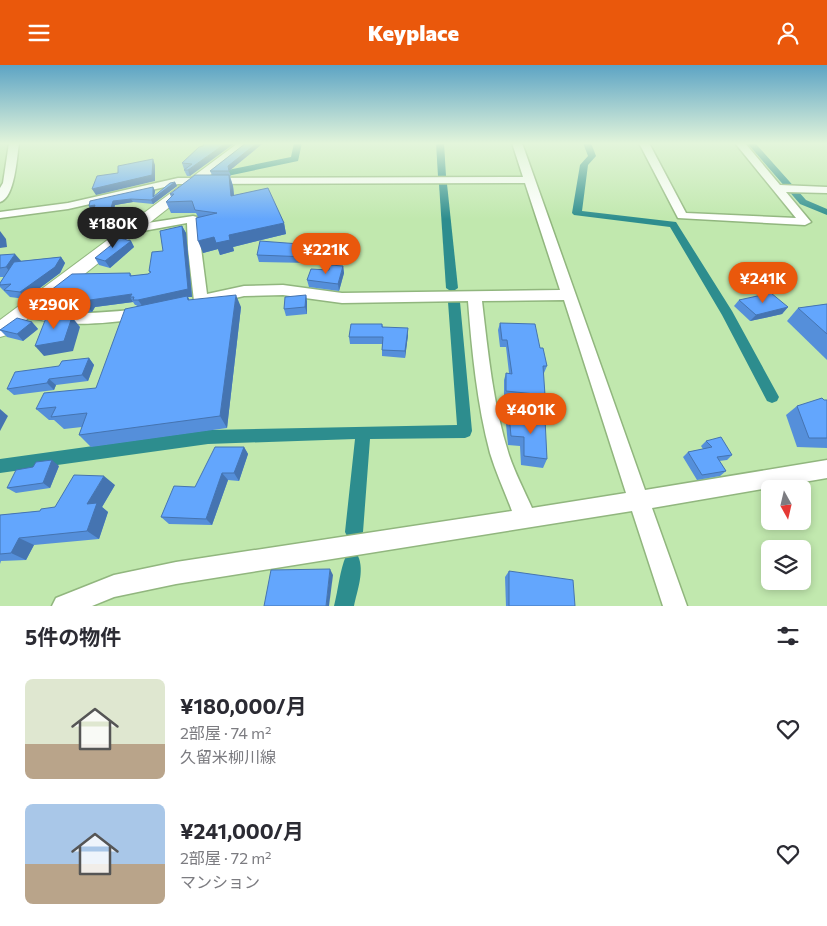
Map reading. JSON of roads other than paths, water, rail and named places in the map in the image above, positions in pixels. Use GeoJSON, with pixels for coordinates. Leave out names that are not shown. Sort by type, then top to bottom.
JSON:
{"type":"FeatureCollection","features":[{"type":"Feature","properties":{"kind":"main road"},"geometry":{"type":"LineString","coordinates":[[0,330],[212,168]]}},
{"type":"Feature","properties":{"kind":"street"},"geometry":{"type":"LineString","coordinates":[[0,199],[8,183],[9,168]]}},
{"type":"Feature","properties":{"kind":"street"},"geometry":{"type":"LineString","coordinates":[[525,168],[675,606]]}},
{"type":"Feature","properties":{"kind":"street"},"geometry":{"type":"LineString","coordinates":[[657,168],[682,216],[804,222],[760,168]]}},
{"type":"Feature","properties":{"kind":"street"},"geometry":{"type":"LineString","coordinates":[[0,215],[68,206],[178,181],[529,180]]}},
{"type":"Feature","properties":{"kind":"street"},"geometry":{"type":"LineString","coordinates":[[776,188],[827,191]]}},
{"type":"Feature","properties":{"kind":"street"},"geometry":{"type":"LineString","coordinates":[[132,229],[194,219],[196,302],[244,291],[283,290],[342,298],[569,295]]}},
{"type":"Feature","properties":{"kind":"street"},"geometry":{"type":"LineString","coordinates":[[474,296],[483,382],[490,415],[501,456],[526,519]]}},
{"type":"Feature","properties":{"kind":"street"},"geometry":{"type":"LineString","coordinates":[[25,311],[53,318],[81,320],[152,311]]}},
{"type":"Feature","properties":{"kind":"street"},"geometry":{"type":"LineString","coordinates":[[64,606],[114,586],[176,573],[526,519],[827,469]]}},
{"type":"Feature","properties":{"kind":"waterway"},"geometry":{"type":"LineString","coordinates":[[213,176],[250,168]]}},
{"type":"Feature","properties":{"kind":"waterway"},"geometry":{"type":"LineString","coordinates":[[442,168],[442,176]]}},
{"type":"Feature","properties":{"kind":"waterway"},"geometry":{"type":"LineString","coordinates":[[584,168],[577,213],[673,224],[728,314],[772,397]]}},
{"type":"Feature","properties":{"kind":"waterway"},"geometry":{"type":"LineString","coordinates":[[773,168],[803,202],[827,212]]}},
{"type":"Feature","properties":{"kind":"waterway"},"geometry":{"type":"LineString","coordinates":[[443,184],[452,288]]}},
{"type":"Feature","properties":{"kind":"waterway"},"geometry":{"type":"LineString","coordinates":[[363,432],[465,431],[454,302]]}},
{"type":"Feature","properties":{"kind":"waterway"},"geometry":{"type":"LineString","coordinates":[[0,466],[208,437],[363,432]]}},
{"type":"Feature","properties":{"kind":"waterway"},"geometry":{"type":"LineString","coordinates":[[354,532],[363,432]]}},
{"type":"Feature","properties":{"kind":"waterway"},"geometry":{"type":"LineString","coordinates":[[344,606],[350,582],[352,562]]}}]}
